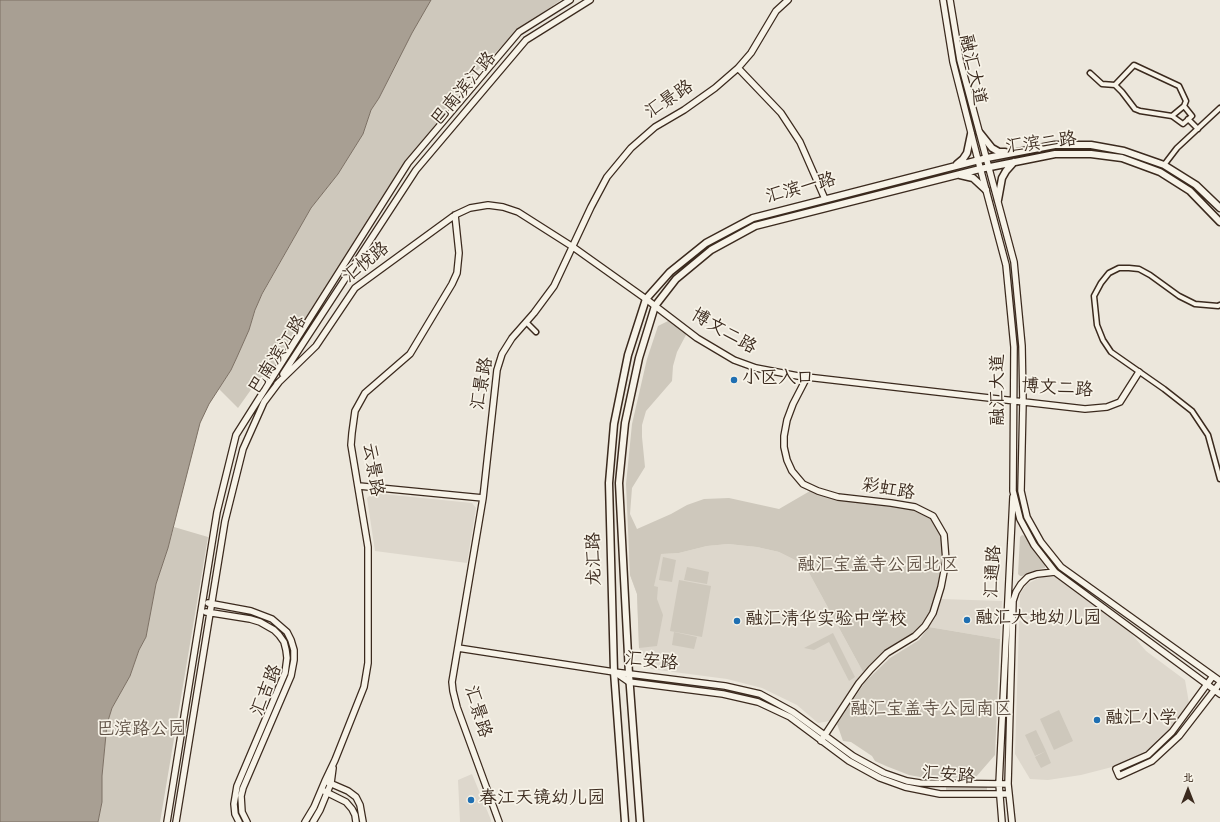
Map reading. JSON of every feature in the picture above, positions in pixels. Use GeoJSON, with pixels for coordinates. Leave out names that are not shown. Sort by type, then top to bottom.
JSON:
{"type":"FeatureCollection","features":[{"type":"Feature","properties":{"kind":"main road"},"geometry":{"type":"LineString","coordinates":[[980,133],[992,148],[999,152],[1010,153]]}},
{"type":"Feature","properties":{"kind":"main road"},"geometry":{"type":"LineString","coordinates":[[955,166],[967,153],[971,134]]}},
{"type":"Feature","properties":{"kind":"main road","name":"汇滨二路"},"geometry":{"type":"LineString","coordinates":[[987,158],[1055,145],[1091,145],[1124,151],[1164,165],[1196,185],[1220,208]]}},
{"type":"Feature","properties":{"kind":"main road","name":"汇滨二路"},"geometry":{"type":"LineString","coordinates":[[989,166],[1055,154],[1091,154],[1122,158],[1160,172],[1190,191],[1220,222]]}},
{"type":"Feature","properties":{"kind":"main road","name":"汇滨一路"},"geometry":{"type":"LineString","coordinates":[[646,299],[670,272],[706,243],[753,218],[987,158]]}},
{"type":"Feature","properties":{"kind":"main road"},"geometry":{"type":"LineString","coordinates":[[998,200],[1002,178],[1006,171],[1015,162]]}},
{"type":"Feature","properties":{"kind":"main road","name":"汇滨一路"},"geometry":{"type":"LineString","coordinates":[[655,306],[676,279],[710,250],[756,226],[989,166]]}},
{"type":"Feature","properties":{"kind":"main road"},"geometry":{"type":"LineString","coordinates":[[956,175],[973,178],[986,190]]}},
{"type":"Feature","properties":{"kind":"main road","name":"龙汇路"},"geometry":{"type":"LineString","coordinates":[[626,822],[614,672],[609,483],[614,424],[628,355],[646,299]]}},
{"type":"Feature","properties":{"kind":"main road","name":"龙汇路"},"geometry":{"type":"LineString","coordinates":[[640,822],[629,682],[619,483],[625,423],[639,358],[655,306]]}},
{"type":"Feature","properties":{"kind":"street","name":"巴南滨江路"},"geometry":{"type":"LineString","coordinates":[[167,822],[217,512],[236,434],[408,163],[519,32],[570,0]]}},
{"type":"Feature","properties":{"kind":"street","name":"巴南滨江路"},"geometry":{"type":"LineString","coordinates":[[176,822],[225,521],[243,449],[264,402],[416,170],[526,40],[590,0]]}},
{"type":"Feature","properties":{"kind":"street","name":"汇景路"},"geometry":{"type":"LineString","coordinates":[[499,822],[454,699],[452,682],[483,498],[497,370],[502,354],[512,338],[554,286],[591,207],[607,177],[631,148],[655,127],[684,110],[715,88],[738,68],[751,53],[776,11],[788,0]]}},
{"type":"Feature","properties":{"kind":"street","name":"融汇大道"},"geometry":{"type":"LineString","coordinates":[[942,0],[953,62],[1006,265],[1014,347],[1015,401],[1013,491],[1020,519],[1034,545],[1056,572],[1218,692]]}},
{"type":"Feature","properties":{"kind":"street","name":"融汇大道"},"geometry":{"type":"LineString","coordinates":[[950,0],[960,60],[1014,262],[1022,346],[1023,402],[1021,491],[1027,517],[1040,542],[1061,566],[1220,682]]}},
{"type":"Feature","properties":{"kind":"street"},"geometry":{"type":"LineString","coordinates":[[1115,85],[1134,65],[1179,86],[1186,101],[1184,106],[1172,116]]}},
{"type":"Feature","properties":{"kind":"street"},"geometry":{"type":"LineString","coordinates":[[738,68],[781,113],[800,142],[824,199]]}},
{"type":"Feature","properties":{"kind":"street"},"geometry":{"type":"LineString","coordinates":[[1090,73],[1102,84],[1115,85],[1136,109],[1172,116],[1183,124],[1192,116],[1184,106]]}},
{"type":"Feature","properties":{"kind":"street"},"geometry":{"type":"LineString","coordinates":[[1164,165],[1177,148],[1220,108]]}},
{"type":"Feature","properties":{"kind":"street"},"geometry":{"type":"LineString","coordinates":[[1188,119],[1198,129]]}},
{"type":"Feature","properties":{"kind":"street","name":"博文二路"},"geometry":{"type":"LineString","coordinates":[[455,215],[470,208],[488,205],[503,207],[518,212],[573,247],[646,299],[697,338],[734,360],[756,368],[807,377],[1085,409],[1107,407],[1120,402],[1140,372]]}},
{"type":"Feature","properties":{"kind":"street","name":"汇悦路"},"geometry":{"type":"LineString","coordinates":[[277,384],[316,346],[355,288],[455,215]]}},
{"type":"Feature","properties":{"kind":"street","name":"云景路"},"geometry":{"type":"LineString","coordinates":[[328,782],[335,760],[364,687],[368,663],[368,547],[352,445],[355,411],[365,393],[410,354],[452,284],[457,273],[459,253],[455,215]]}},
{"type":"Feature","properties":{"kind":"street"},"geometry":{"type":"LineString","coordinates":[[1220,305],[1195,304],[1179,296],[1139,269],[1128,268],[1119,268],[1109,273],[1101,283],[1094,296],[1097,325],[1103,340],[1111,352],[1192,411],[1208,436],[1220,480]]}},
{"type":"Feature","properties":{"kind":"street"},"geometry":{"type":"LineString","coordinates":[[526,322],[536,332]]}},
{"type":"Feature","properties":{"kind":"street","name":"彩虹路"},"geometry":{"type":"LineString","coordinates":[[807,377],[793,404],[787,420],[784,436],[784,447],[787,460],[792,471],[803,484],[818,491],[838,497],[891,503],[914,508],[933,516],[944,535],[946,561],[941,587],[933,613],[925,626],[915,636],[887,653],[870,669],[859,683],[823,738]]}},
{"type":"Feature","properties":{"kind":"street"},"geometry":{"type":"LineString","coordinates":[[359,486],[483,498]]}},
{"type":"Feature","properties":{"kind":"street","name":"汇通路"},"geometry":{"type":"LineString","coordinates":[[1002,822],[999,784],[1013,491]]}},
{"type":"Feature","properties":{"kind":"street","name":"汇通路"},"geometry":{"type":"LineString","coordinates":[[1012,822],[1008,784],[1013,601],[1021,584],[1028,578],[1036,574],[1056,572]]}},
{"type":"Feature","properties":{"kind":"street","name":"汇吉路"},"geometry":{"type":"LineString","coordinates":[[203,603],[250,611],[272,619],[287,632],[294,650],[291,676],[243,788],[241,803],[242,812],[247,822]]}},
{"type":"Feature","properties":{"kind":"street","name":"汇吉路"},"geometry":{"type":"LineString","coordinates":[[202,611],[250,618],[260,622],[274,630],[279,635],[284,642],[286,650],[287,658],[285,673],[237,786],[234,804],[235,814],[239,822]]}},
{"type":"Feature","properties":{"kind":"street"},"geometry":{"type":"LineString","coordinates":[[458,648],[614,672]]}},
{"type":"Feature","properties":{"kind":"street","name":"汇安路"},"geometry":{"type":"LineString","coordinates":[[614,672],[725,686],[760,694],[793,712],[849,761],[880,778],[905,787],[940,794],[1009,794]]}},
{"type":"Feature","properties":{"kind":"street","name":"汇安路"},"geometry":{"type":"LineString","coordinates":[[614,672],[629,682],[723,694],[758,702],[790,717],[853,756],[884,773],[907,781],[926,784],[1008,784]]}},
{"type":"Feature","properties":{"kind":"street"},"geometry":{"type":"LineString","coordinates":[[1213,676],[1172,732],[1148,755],[1116,769],[1119,776],[1152,761],[1174,741],[1218,692],[1220,682]]}},
{"type":"Feature","properties":{"kind":"street"},"geometry":{"type":"LineString","coordinates":[[304,822],[324,791],[328,782],[348,791],[356,797],[360,805],[363,822]]}},
{"type":"Feature","properties":{"kind":"street"},"geometry":{"type":"LineString","coordinates":[[313,822],[320,810],[324,791]]}},
{"type":"Feature","properties":{"kind":"street"},"geometry":{"type":"LineString","coordinates":[[324,791],[346,802],[352,809],[356,822]]}},
{"type":"Feature","properties":{"kind":"shaded area"},"geometry":{"type":"Polygon","coordinates":[[[0,0],[431,0],[412,33],[379,98],[371,110],[363,134],[338,174],[311,208],[262,294],[249,330],[231,370],[209,404],[200,423],[168,548],[156,584],[146,637],[139,650],[130,676],[112,708],[107,724],[102,776],[102,802],[98,822],[0,822],[0,0]]]}},
{"type":"Feature","properties":{"kind":"shaded area"},"geometry":{"type":"Polygon","coordinates":[[[373,493],[472,503],[476,508],[467,563],[375,551],[367,498],[373,493]]]}},
{"type":"Feature","properties":{"kind":"shaded area","name":"融汇清华实验中学校"},"geometry":{"type":"Polygon","coordinates":[[[728,544],[757,547],[779,552],[797,561],[808,571],[863,672],[830,721],[818,723],[797,705],[762,688],[727,679],[651,669],[639,648],[637,594],[630,575],[629,555],[679,553],[707,546],[728,544]]]}},
{"type":"Feature","properties":{"kind":"shaded area"},"geometry":{"type":"Polygon","coordinates":[[[1041,577],[1056,577],[1130,632],[1146,651],[1185,680],[1189,703],[1170,731],[1146,751],[1116,766],[1081,775],[1048,780],[1030,779],[1015,754],[1020,594],[1027,584],[1041,577]]]}},
{"type":"Feature","properties":{"kind":"shaded area","name":"融汇大地幼儿园"},"geometry":{"type":"Polygon","coordinates":[[[941,599],[1002,601],[1000,639],[929,627],[941,599]]]}},
{"type":"Feature","properties":{"kind":"shaded area","name":"春江天镜幼儿园"},"geometry":{"type":"Polygon","coordinates":[[[472,774],[491,822],[460,822],[458,780],[472,774]]]}},
{"type":"Feature","properties":{"kind":"green space"},"geometry":{"type":"Polygon","coordinates":[[[431,0],[561,0],[518,30],[468,80],[276,368],[255,384],[238,408],[219,389],[237,357],[249,330],[258,302],[311,208],[338,174],[363,134],[371,110],[379,98],[412,33],[431,0]]]}},
{"type":"Feature","properties":{"kind":"green space","name":"融汇宝盖寺公园北区"},"geometry":{"type":"Polygon","coordinates":[[[670,320],[687,333],[677,352],[673,366],[672,381],[646,411],[642,425],[645,467],[632,488],[630,514],[637,529],[687,505],[704,499],[729,498],[779,509],[810,491],[837,499],[890,505],[913,510],[930,518],[942,535],[944,560],[939,587],[930,611],[923,624],[913,633],[886,651],[863,672],[808,571],[797,561],[779,552],[757,547],[728,544],[707,546],[679,553],[661,554],[654,586],[658,587],[657,599],[663,615],[657,646],[639,648],[637,594],[630,575],[626,484],[632,424],[647,359],[658,326],[670,320]]]}},
{"type":"Feature","properties":{"kind":"green space","name":"巴滨路公园"},"geometry":{"type":"Polygon","coordinates":[[[174,527],[208,537],[160,822],[98,822],[102,802],[102,776],[107,724],[112,708],[130,676],[139,650],[146,637],[156,584],[174,527]]]}},
{"type":"Feature","properties":{"kind":"green space"},"geometry":{"type":"Polygon","coordinates":[[[1022,535],[1025,536],[1045,565],[1045,568],[1020,576],[1018,574],[1020,537],[1022,535]]]}},
{"type":"Feature","properties":{"kind":"green space"},"geometry":{"type":"Polygon","coordinates":[[[663,557],[676,560],[672,582],[659,580],[663,557]]]}},
{"type":"Feature","properties":{"kind":"green space"},"geometry":{"type":"Polygon","coordinates":[[[687,567],[709,572],[707,584],[684,580],[687,567]]]}},
{"type":"Feature","properties":{"kind":"green space"},"geometry":{"type":"Polygon","coordinates":[[[679,580],[711,586],[702,637],[670,631],[679,580]]]}},
{"type":"Feature","properties":{"kind":"green space","name":"融汇宝盖寺公园南区"},"geometry":{"type":"Polygon","coordinates":[[[929,627],[1000,639],[995,755],[975,778],[920,777],[909,775],[886,766],[875,761],[872,756],[851,742],[843,741],[837,724],[865,682],[890,658],[919,640],[929,627]]]}},
{"type":"Feature","properties":{"kind":"green space"},"geometry":{"type":"Polygon","coordinates":[[[674,632],[697,637],[694,649],[672,645],[674,632]]]}},
{"type":"Feature","properties":{"kind":"green space"},"geometry":{"type":"Polygon","coordinates":[[[833,633],[855,677],[849,681],[829,642],[814,650],[804,648],[833,633]]]}},
{"type":"Feature","properties":{"kind":"green space"},"geometry":{"type":"Polygon","coordinates":[[[1059,710],[1073,741],[1054,750],[1040,719],[1059,710]]]}},
{"type":"Feature","properties":{"kind":"green space"},"geometry":{"type":"Polygon","coordinates":[[[1036,730],[1046,751],[1035,756],[1025,735],[1036,730]]]}},
{"type":"Feature","properties":{"kind":"green space"},"geometry":{"type":"Polygon","coordinates":[[[1046,751],[1051,763],[1041,768],[1035,757],[1046,751]]]}},
{"type":"Feature","properties":{"kind":"green space"},"geometry":{"type":"Polygon","coordinates":[[[946,787],[987,787],[987,790],[946,790],[946,787]]]}},
{"type":"Feature","properties":{"kind":"place","name":"小区入口"},"geometry":{"type":"Point","coordinates":[734,380]}},
{"type":"Feature","properties":{"kind":"place","name":"融汇大地幼儿园"},"geometry":{"type":"Point","coordinates":[967,620]}},
{"type":"Feature","properties":{"kind":"place","name":"融汇清华实验中学校"},"geometry":{"type":"Point","coordinates":[737,621]}},
{"type":"Feature","properties":{"kind":"place","name":"融汇小学"},"geometry":{"type":"Point","coordinates":[1097,720]}},
{"type":"Feature","properties":{"kind":"place","name":"春江天镜幼儿园"},"geometry":{"type":"Point","coordinates":[471,800]}}]}
